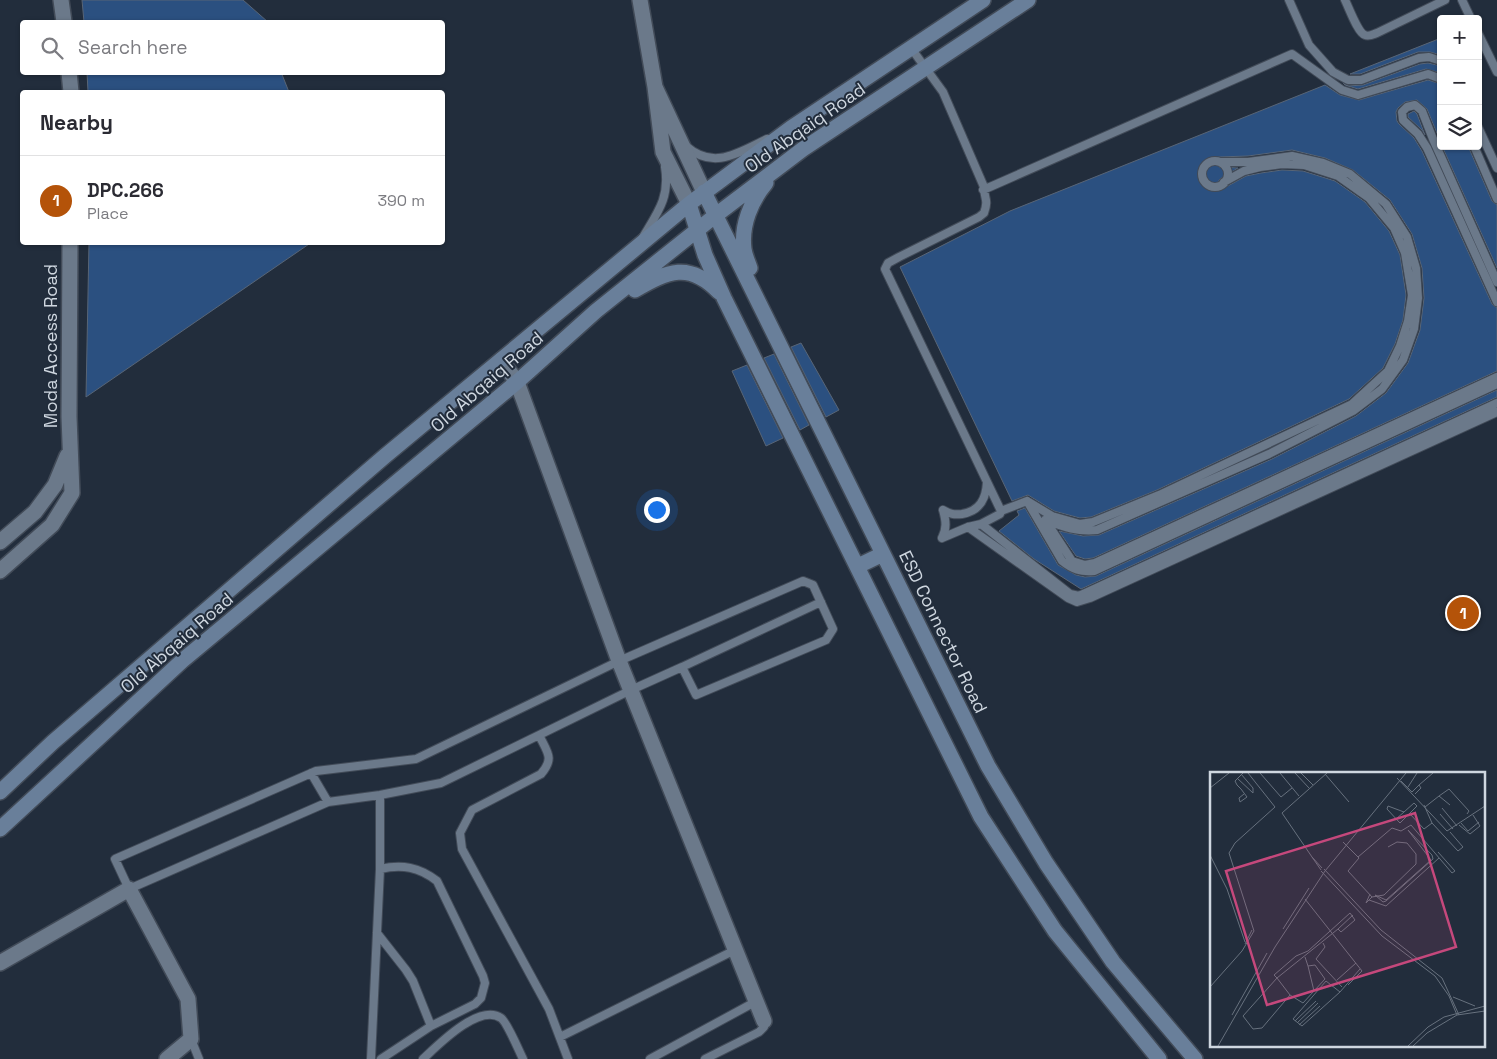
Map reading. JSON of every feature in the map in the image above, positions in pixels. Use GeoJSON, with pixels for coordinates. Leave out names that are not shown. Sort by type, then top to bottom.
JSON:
{"type":"FeatureCollection","features":[{"type":"Feature","properties":{"kind":"main road","name":"Old Abqaiq Road"},"geometry":{"type":"LineString","coordinates":[[0,792],[68,729],[385,456],[689,204],[792,128],[983,0]]}},
{"type":"Feature","properties":{"kind":"main road","name":"Old Abqaiq Road"},"geometry":{"type":"LineString","coordinates":[[0,830],[182,660],[517,382],[596,311],[716,215],[803,149],[1028,0]]}},
{"type":"Feature","properties":{"kind":"main road"},"geometry":{"type":"LineString","coordinates":[[763,310],[744,250],[746,220],[749,210],[764,185],[782,165]]}},
{"type":"Feature","properties":{"kind":"main road","name":"ESD Connector Road"},"geometry":{"type":"LineString","coordinates":[[704,192],[988,766],[1046,863],[1113,962],[1195,1059]]}},
{"type":"Feature","properties":{"kind":"main road"},"geometry":{"type":"LineString","coordinates":[[689,204],[705,254],[724,298],[981,818],[1055,931],[1159,1059]]}},
{"type":"Feature","properties":{"kind":"main road"},"geometry":{"type":"LineString","coordinates":[[596,311],[656,278],[670,273],[682,272],[696,275],[709,281],[724,298]]}},
{"type":"Feature","properties":{"kind":"main road"},"geometry":{"type":"LineString","coordinates":[[858,566],[883,554]]}},
{"type":"Feature","properties":{"kind":"street"},"geometry":{"type":"LineString","coordinates":[[61,0],[64,20]]}},
{"type":"Feature","properties":{"kind":"street"},"geometry":{"type":"LineString","coordinates":[[640,0],[655,87],[663,152],[689,204]]}},
{"type":"Feature","properties":{"kind":"street"},"geometry":{"type":"LineString","coordinates":[[69,75],[71,90]]}},
{"type":"Feature","properties":{"kind":"street"},"geometry":{"type":"LineString","coordinates":[[655,87],[704,192]]}},
{"type":"Feature","properties":{"kind":"street","name":"Moda Access Road"},"geometry":{"type":"LineString","coordinates":[[0,571],[52,525],[72,493],[70,450],[70,245]]}},
{"type":"Feature","properties":{"kind":"street"},"geometry":{"type":"LineString","coordinates":[[500,360],[517,382],[619,661],[764,1021]]}},
{"type":"Feature","properties":{"kind":"street","name":"Moda Access Road"},"geometry":{"type":"LineString","coordinates":[[0,542],[35,512],[56,485],[70,450]]}},
{"type":"Feature","properties":{"kind":"street"},"geometry":{"type":"LineString","coordinates":[[0,963],[128,889],[188,999],[191,1039],[166,1059]]}},
{"type":"Feature","properties":{"kind":"lane"},"geometry":{"type":"LineString","coordinates":[[1289,0],[1309,45],[1334,72],[1348,80],[1360,80],[1419,58],[1429,57],[1438,60]]}},
{"type":"Feature","properties":{"kind":"lane"},"geometry":{"type":"LineString","coordinates":[[1347,1],[1360,31],[1369,36],[1445,0]]}},
{"type":"Feature","properties":{"kind":"lane"},"geometry":{"type":"LineString","coordinates":[[1462,0],[1469,15]]}},
{"type":"Feature","properties":{"kind":"lane"},"geometry":{"type":"LineString","coordinates":[[1482,41],[1497,72]]}},
{"type":"Feature","properties":{"kind":"lane"},"geometry":{"type":"LineString","coordinates":[[911,48],[943,92],[984,187],[983,190],[987,200],[984,213],[888,263],[885,269],[1001,511]]}},
{"type":"Feature","properties":{"kind":"lane"},"geometry":{"type":"LineString","coordinates":[[983,190],[1292,54],[1342,90],[1358,95],[1428,74],[1437,77]]}},
{"type":"Feature","properties":{"kind":"lane"},"geometry":{"type":"LineString","coordinates":[[1497,282],[1432,139],[1422,111],[1415,105],[1407,107],[1402,112],[1403,120],[1418,134],[1427,148],[1497,302]]}},
{"type":"Feature","properties":{"kind":"lane"},"geometry":{"type":"LineString","coordinates":[[678,138],[696,154],[715,159],[726,158],[792,128]]}},
{"type":"Feature","properties":{"kind":"lane"},"geometry":{"type":"LineString","coordinates":[[1482,136],[1497,168]]}},
{"type":"Feature","properties":{"kind":"lane"},"geometry":{"type":"LineString","coordinates":[[1476,150],[1497,200]]}},
{"type":"Feature","properties":{"kind":"lane"},"geometry":{"type":"LineString","coordinates":[[636,248],[663,201],[667,179],[663,152]]}},
{"type":"Feature","properties":{"kind":"lane"},"geometry":{"type":"LineString","coordinates":[[1027,501],[1052,516],[1080,524],[1093,522],[1159,495],[1352,404],[1388,371],[1400,346],[1408,321],[1412,295],[1405,253],[1394,228],[1369,198],[1338,176],[1304,165],[1282,164],[1260,167],[1244,171],[1220,186],[1208,186],[1202,176],[1204,165],[1215,160],[1221,162],[1248,162],[1292,156],[1323,163],[1350,174],[1386,204],[1407,237],[1416,268],[1418,298],[1414,329],[1403,360],[1382,389],[1352,411],[1269,454],[1097,530],[1083,532],[1045,520]]}},
{"type":"Feature","properties":{"kind":"lane"},"geometry":{"type":"LineString","coordinates":[[1221,162],[1226,166],[1227,177],[1224,182]]}},
{"type":"Feature","properties":{"kind":"lane"},"geometry":{"type":"LineString","coordinates":[[1027,501],[1045,520],[1072,561],[1085,565],[1095,563],[1497,377]]}},
{"type":"Feature","properties":{"kind":"lane"},"geometry":{"type":"LineString","coordinates":[[1027,501],[1062,561],[1070,568],[1082,572],[1094,571],[1497,384]]}},
{"type":"Feature","properties":{"kind":"lane"},"geometry":{"type":"LineString","coordinates":[[981,524],[1070,594],[1079,596],[1497,403]]}},
{"type":"Feature","properties":{"kind":"lane"},"geometry":{"type":"LineString","coordinates":[[968,527],[1068,598],[1077,602],[1099,594],[1497,412]]}},
{"type":"Feature","properties":{"kind":"lane"},"geometry":{"type":"LineString","coordinates":[[987,482],[987,490],[978,508],[972,512],[951,514],[943,510],[946,528],[942,538],[968,527],[981,524],[1000,514],[1001,511],[1027,501]]}},
{"type":"Feature","properties":{"kind":"lane"},"geometry":{"type":"LineString","coordinates":[[682,667],[696,695],[826,640],[833,629],[821,602],[813,585],[803,580],[619,661],[416,759],[316,771],[116,859],[128,889],[328,802],[380,795],[441,783],[631,690],[821,602]]}},
{"type":"Feature","properties":{"kind":"lane"},"geometry":{"type":"LineString","coordinates":[[539,735],[550,758],[548,766],[541,774],[472,810],[460,833],[462,849],[549,1009],[568,1059]]}},
{"type":"Feature","properties":{"kind":"lane"},"geometry":{"type":"LineString","coordinates":[[311,773],[328,802]]}},
{"type":"Feature","properties":{"kind":"lane"},"geometry":{"type":"LineString","coordinates":[[371,1059],[380,869],[380,795]]}},
{"type":"Feature","properties":{"kind":"lane"},"geometry":{"type":"LineString","coordinates":[[380,869],[394,866],[405,867],[427,873],[437,880],[485,983],[481,998],[475,1004],[431,1026],[380,1059]]}},
{"type":"Feature","properties":{"kind":"lane"},"geometry":{"type":"LineString","coordinates":[[377,933],[413,981],[431,1026]]}},
{"type":"Feature","properties":{"kind":"lane"},"geometry":{"type":"LineString","coordinates":[[560,1036],[735,950]]}},
{"type":"Feature","properties":{"kind":"lane"},"geometry":{"type":"LineString","coordinates":[[650,1059],[756,1002]]}},
{"type":"Feature","properties":{"kind":"lane"},"geometry":{"type":"LineString","coordinates":[[423,1059],[458,1028],[483,1015],[493,1014],[502,1019],[523,1059]]}},
{"type":"Feature","properties":{"kind":"lane"},"geometry":{"type":"LineString","coordinates":[[704,1059],[759,1032],[764,1027],[764,1021]]}},
{"type":"Feature","properties":{"kind":"lane"},"geometry":{"type":"LineString","coordinates":[[191,1039],[199,1059]]}},
{"type":"Feature","properties":{"kind":"building"},"geometry":{"type":"Polygon","coordinates":[[[82,0],[243,0],[266,20],[84,20],[82,0]]]}},
{"type":"Feature","properties":{"kind":"building"},"geometry":{"type":"Polygon","coordinates":[[[1437,40],[1437,54],[1418,52],[1360,74],[1350,74],[1437,40]]]}},
{"type":"Feature","properties":{"kind":"building"},"geometry":{"type":"Polygon","coordinates":[[[1428,63],[1437,65],[1437,72],[1426,69],[1358,89],[1348,86],[1363,85],[1420,64],[1428,63]]]}},
{"type":"Feature","properties":{"kind":"building"},"geometry":{"type":"Polygon","coordinates":[[[87,75],[282,75],[288,90],[88,90],[87,75]]]}},
{"type":"Feature","properties":{"kind":"building"},"geometry":{"type":"Polygon","coordinates":[[[1428,80],[1437,83],[1437,133],[1427,109],[1417,100],[1405,102],[1398,108],[1396,112],[1397,121],[1414,138],[1422,151],[1492,304],[1497,308],[1497,371],[1093,558],[1085,559],[1076,556],[1059,531],[1083,536],[1099,535],[1272,459],[1356,416],[1386,393],[1408,363],[1420,330],[1424,298],[1422,268],[1412,234],[1390,200],[1353,170],[1325,158],[1292,150],[1248,156],[1218,157],[1215,162],[1219,167],[1238,168],[1220,179],[1218,182],[1222,187],[1226,187],[1246,176],[1261,173],[1282,170],[1303,171],[1335,181],[1365,202],[1389,231],[1400,255],[1406,295],[1403,320],[1395,344],[1383,368],[1349,399],[1157,490],[1091,517],[1080,518],[1054,511],[1028,495],[1012,501],[900,267],[1010,211],[1325,85],[1340,95],[1359,100],[1428,80]]]}},
{"type":"Feature","properties":{"kind":"building"},"geometry":{"type":"Polygon","coordinates":[[[1414,111],[1425,135],[1408,117],[1408,114],[1414,111]]]}},
{"type":"Feature","properties":{"kind":"building"},"geometry":{"type":"Polygon","coordinates":[[[1444,150],[1470,150],[1492,201],[1497,205],[1497,268],[1444,150]]]}},
{"type":"Feature","properties":{"kind":"building"},"geometry":{"type":"Polygon","coordinates":[[[89,245],[308,245],[86,397],[89,245]]]}},
{"type":"Feature","properties":{"kind":"building"},"geometry":{"type":"Polygon","coordinates":[[[801,343],[839,410],[826,417],[791,347],[801,343]]]}},
{"type":"Feature","properties":{"kind":"building"},"geometry":{"type":"Polygon","coordinates":[[[774,354],[809,425],[800,430],[764,358],[774,354]]]}},
{"type":"Feature","properties":{"kind":"building"},"geometry":{"type":"Polygon","coordinates":[[[747,365],[783,438],[766,446],[732,371],[747,365]]]}},
{"type":"Feature","properties":{"kind":"building"},"geometry":{"type":"Polygon","coordinates":[[[1497,390],[1497,397],[1081,589],[1034,559],[999,531],[1019,515],[1017,511],[1025,508],[1058,565],[1076,575],[1085,577],[1096,576],[1497,390]]]}},
{"type":"Feature","properties":{"kind":"place","name":"DPC.266"},"geometry":{"type":"Point","coordinates":[1463,613]}}]}
